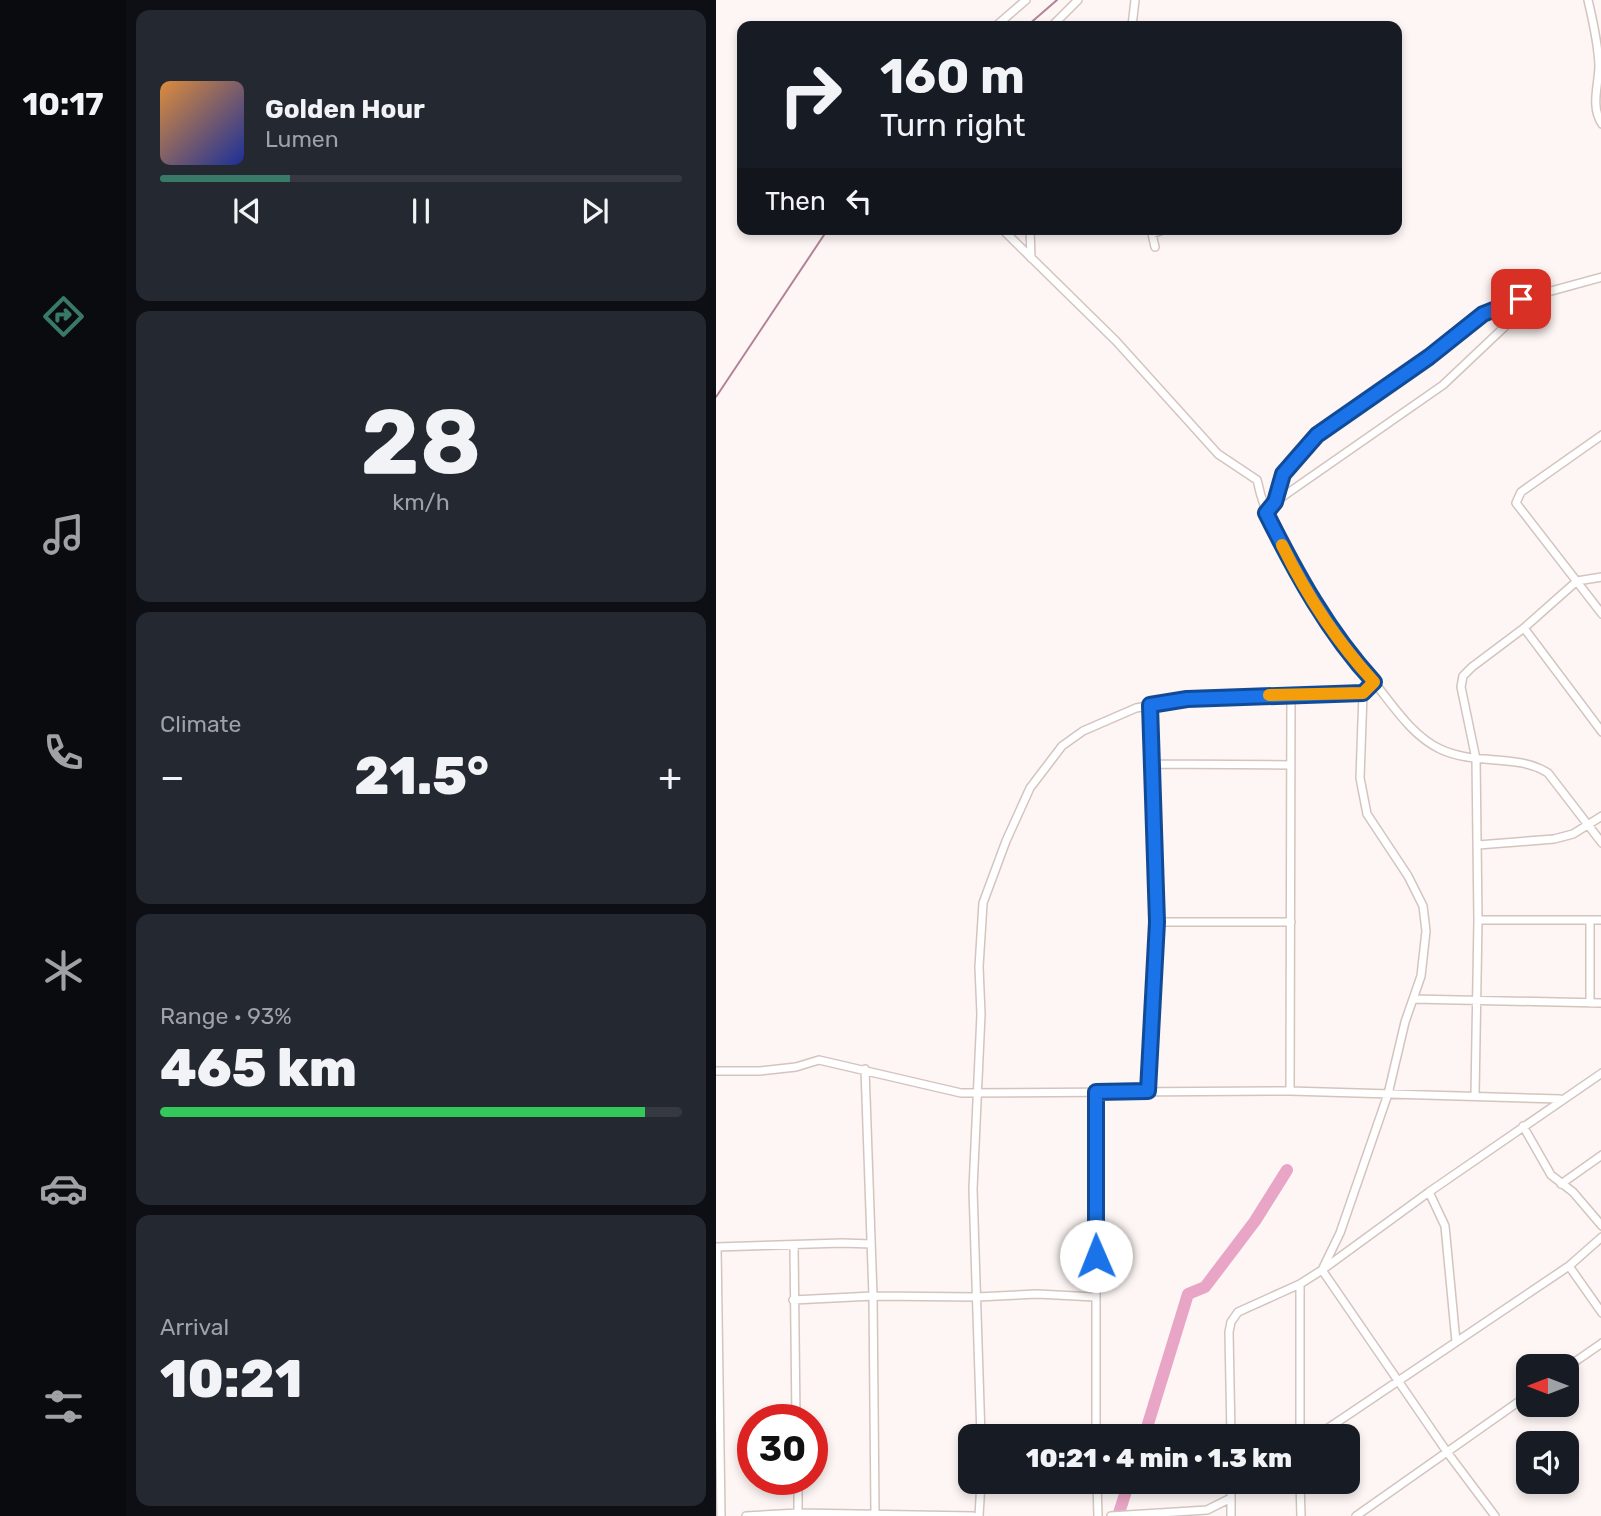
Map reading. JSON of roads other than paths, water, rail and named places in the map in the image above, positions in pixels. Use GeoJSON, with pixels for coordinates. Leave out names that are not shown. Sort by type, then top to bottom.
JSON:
{"type":"FeatureCollection","features":[{"type":"Feature","properties":{"kind":"street"},"geometry":{"type":"LineString","coordinates":[[1002,21],[1026,0]]}},
{"type":"Feature","properties":{"kind":"street"},"geometry":{"type":"LineString","coordinates":[[1057,21],[1078,0]]}},
{"type":"Feature","properties":{"kind":"street"},"geometry":{"type":"LineString","coordinates":[[1133,21],[1135,0]]}},
{"type":"Feature","properties":{"kind":"street"},"geometry":{"type":"LineString","coordinates":[[1588,0],[1599,68],[1595,110],[1601,124]]}},
{"type":"Feature","properties":{"kind":"street"},"geometry":{"type":"LineString","coordinates":[[1008,235],[1116,341],[1218,454],[1257,480],[1266,513],[1289,560],[1317,607],[1350,657],[1417,733],[1438,748],[1459,757],[1525,762],[1537,766],[1548,773],[1601,843]]}},
{"type":"Feature","properties":{"kind":"street"},"geometry":{"type":"LineString","coordinates":[[1030,235],[1032,258]]}},
{"type":"Feature","properties":{"kind":"street"},"geometry":{"type":"LineString","coordinates":[[1152,235],[1155,247]]}},
{"type":"Feature","properties":{"kind":"street"},"geometry":{"type":"LineString","coordinates":[[1275,502],[1283,474],[1317,435],[1429,357],[1483,314],[1504,304],[1601,277]]}},
{"type":"Feature","properties":{"kind":"street"},"geometry":{"type":"LineString","coordinates":[[1266,513],[1275,502],[1443,385],[1538,295]]}},
{"type":"Feature","properties":{"kind":"street"},"geometry":{"type":"LineString","coordinates":[[1601,435],[1521,492],[1516,503],[1601,614]]}},
{"type":"Feature","properties":{"kind":"street"},"geometry":{"type":"LineString","coordinates":[[1475,1096],[1478,920],[1476,759],[1461,687],[1463,676],[1524,628],[1577,581],[1601,577]]}},
{"type":"Feature","properties":{"kind":"street"},"geometry":{"type":"LineString","coordinates":[[1524,628],[1601,732]]}},
{"type":"Feature","properties":{"kind":"street"},"geometry":{"type":"LineString","coordinates":[[1322,1270],[1340,1233],[1388,1094],[1405,1022],[1421,976],[1426,931],[1423,906],[1408,877],[1367,814],[1360,778],[1363,693],[1374,682]]}},
{"type":"Feature","properties":{"kind":"street"},"geometry":{"type":"LineString","coordinates":[[981,1424],[973,1189],[983,903],[1006,841],[1030,788],[1062,746],[1083,731],[1135,709],[1187,699],[1363,693]]}},
{"type":"Feature","properties":{"kind":"street"},"geometry":{"type":"LineString","coordinates":[[1290,1091],[1291,694]]}},
{"type":"Feature","properties":{"kind":"street"},"geometry":{"type":"LineString","coordinates":[[1148,1091],[1157,922],[1150,705]]}},
{"type":"Feature","properties":{"kind":"street"},"geometry":{"type":"LineString","coordinates":[[1152,764],[1291,765]]}},
{"type":"Feature","properties":{"kind":"street"},"geometry":{"type":"LineString","coordinates":[[1478,845],[1554,839],[1573,834],[1601,816]]}},
{"type":"Feature","properties":{"kind":"street"},"geometry":{"type":"LineString","coordinates":[[1478,920],[1601,920]]}},
{"type":"Feature","properties":{"kind":"street"},"geometry":{"type":"LineString","coordinates":[[1590,920],[1590,1003]]}},
{"type":"Feature","properties":{"kind":"street"},"geometry":{"type":"LineString","coordinates":[[1157,922],[1291,922]]}},
{"type":"Feature","properties":{"kind":"street"},"geometry":{"type":"LineString","coordinates":[[1413,999],[1601,1003]]}},
{"type":"Feature","properties":{"kind":"street"},"geometry":{"type":"LineString","coordinates":[[716,1071],[772,1069],[819,1060],[961,1093],[978,1094],[1290,1091],[1560,1099]]}},
{"type":"Feature","properties":{"kind":"street"},"geometry":{"type":"LineString","coordinates":[[865,1069],[873,1296],[875,1513]]}},
{"type":"Feature","properties":{"kind":"street"},"geometry":{"type":"LineString","coordinates":[[1231,1424],[1229,1332],[1231,1322],[1238,1312],[1300,1284],[1322,1270],[1560,1099],[1601,1073]]}},
{"type":"Feature","properties":{"kind":"street"},"geometry":{"type":"LineString","coordinates":[[1096,1092],[1096,1424]]}},
{"type":"Feature","properties":{"kind":"street"},"geometry":{"type":"LineString","coordinates":[[1523,1126],[1551,1175],[1573,1192],[1601,1226]]}},
{"type":"Feature","properties":{"kind":"street"},"geometry":{"type":"LineString","coordinates":[[1561,1184],[1601,1155]]}},
{"type":"Feature","properties":{"kind":"street"},"geometry":{"type":"LineString","coordinates":[[1429,1192],[1445,1226],[1456,1342]]}},
{"type":"Feature","properties":{"kind":"street"},"geometry":{"type":"LineString","coordinates":[[1334,1424],[1569,1266],[1601,1237]]}},
{"type":"Feature","properties":{"kind":"street"},"geometry":{"type":"LineString","coordinates":[[721,1516],[717,1247],[871,1244]]}},
{"type":"Feature","properties":{"kind":"street"},"geometry":{"type":"LineString","coordinates":[[794,1246],[796,1404]]}},
{"type":"Feature","properties":{"kind":"street"},"geometry":{"type":"LineString","coordinates":[[1569,1266],[1601,1313]]}},
{"type":"Feature","properties":{"kind":"street"},"geometry":{"type":"LineString","coordinates":[[1322,1270],[1493,1515]]}},
{"type":"Feature","properties":{"kind":"street"},"geometry":{"type":"LineString","coordinates":[[1300,1284],[1300,1424]]}},
{"type":"Feature","properties":{"kind":"street"},"geometry":{"type":"LineString","coordinates":[[793,1300],[1037,1294],[1095,1297]]}},
{"type":"Feature","properties":{"kind":"street"},"geometry":{"type":"LineString","coordinates":[[1579,1359],[1601,1343]]}},
{"type":"Feature","properties":{"kind":"street"},"geometry":{"type":"LineString","coordinates":[[1355,1516],[1516,1403]]}},
{"type":"Feature","properties":{"kind":"street"},"geometry":{"type":"LineString","coordinates":[[979,1516],[980,1494]]}},
{"type":"Feature","properties":{"kind":"street"},"geometry":{"type":"LineString","coordinates":[[1097,1494],[1098,1516]]}},
{"type":"Feature","properties":{"kind":"street"},"geometry":{"type":"LineString","coordinates":[[1112,1516],[1207,1510],[1226,1494]]}},
{"type":"Feature","properties":{"kind":"street"},"geometry":{"type":"LineString","coordinates":[[1231,1494],[1231,1516]]}},
{"type":"Feature","properties":{"kind":"street"},"geometry":{"type":"LineString","coordinates":[[1300,1494],[1301,1516]]}},
{"type":"Feature","properties":{"kind":"street"},"geometry":{"type":"LineString","coordinates":[[798,1495],[798,1514]]}},
{"type":"Feature","properties":{"kind":"street"},"geometry":{"type":"LineString","coordinates":[[746,1516],[875,1513],[973,1516]]}},
{"type":"Feature","properties":{"kind":"waterway"},"geometry":{"type":"LineString","coordinates":[[1033,21],[1057,0]]}},
{"type":"Feature","properties":{"kind":"waterway"},"geometry":{"type":"LineString","coordinates":[[716,397],[824,235]]}},
{"type":"Feature","properties":{"kind":"waterway"},"geometry":{"type":"LineString","coordinates":[[1148,1424],[1188,1294],[1205,1287],[1255,1221],[1287,1170]]}},
{"type":"Feature","properties":{"kind":"waterway"},"geometry":{"type":"LineString","coordinates":[[1118,1516],[1125,1494]]}}]}
